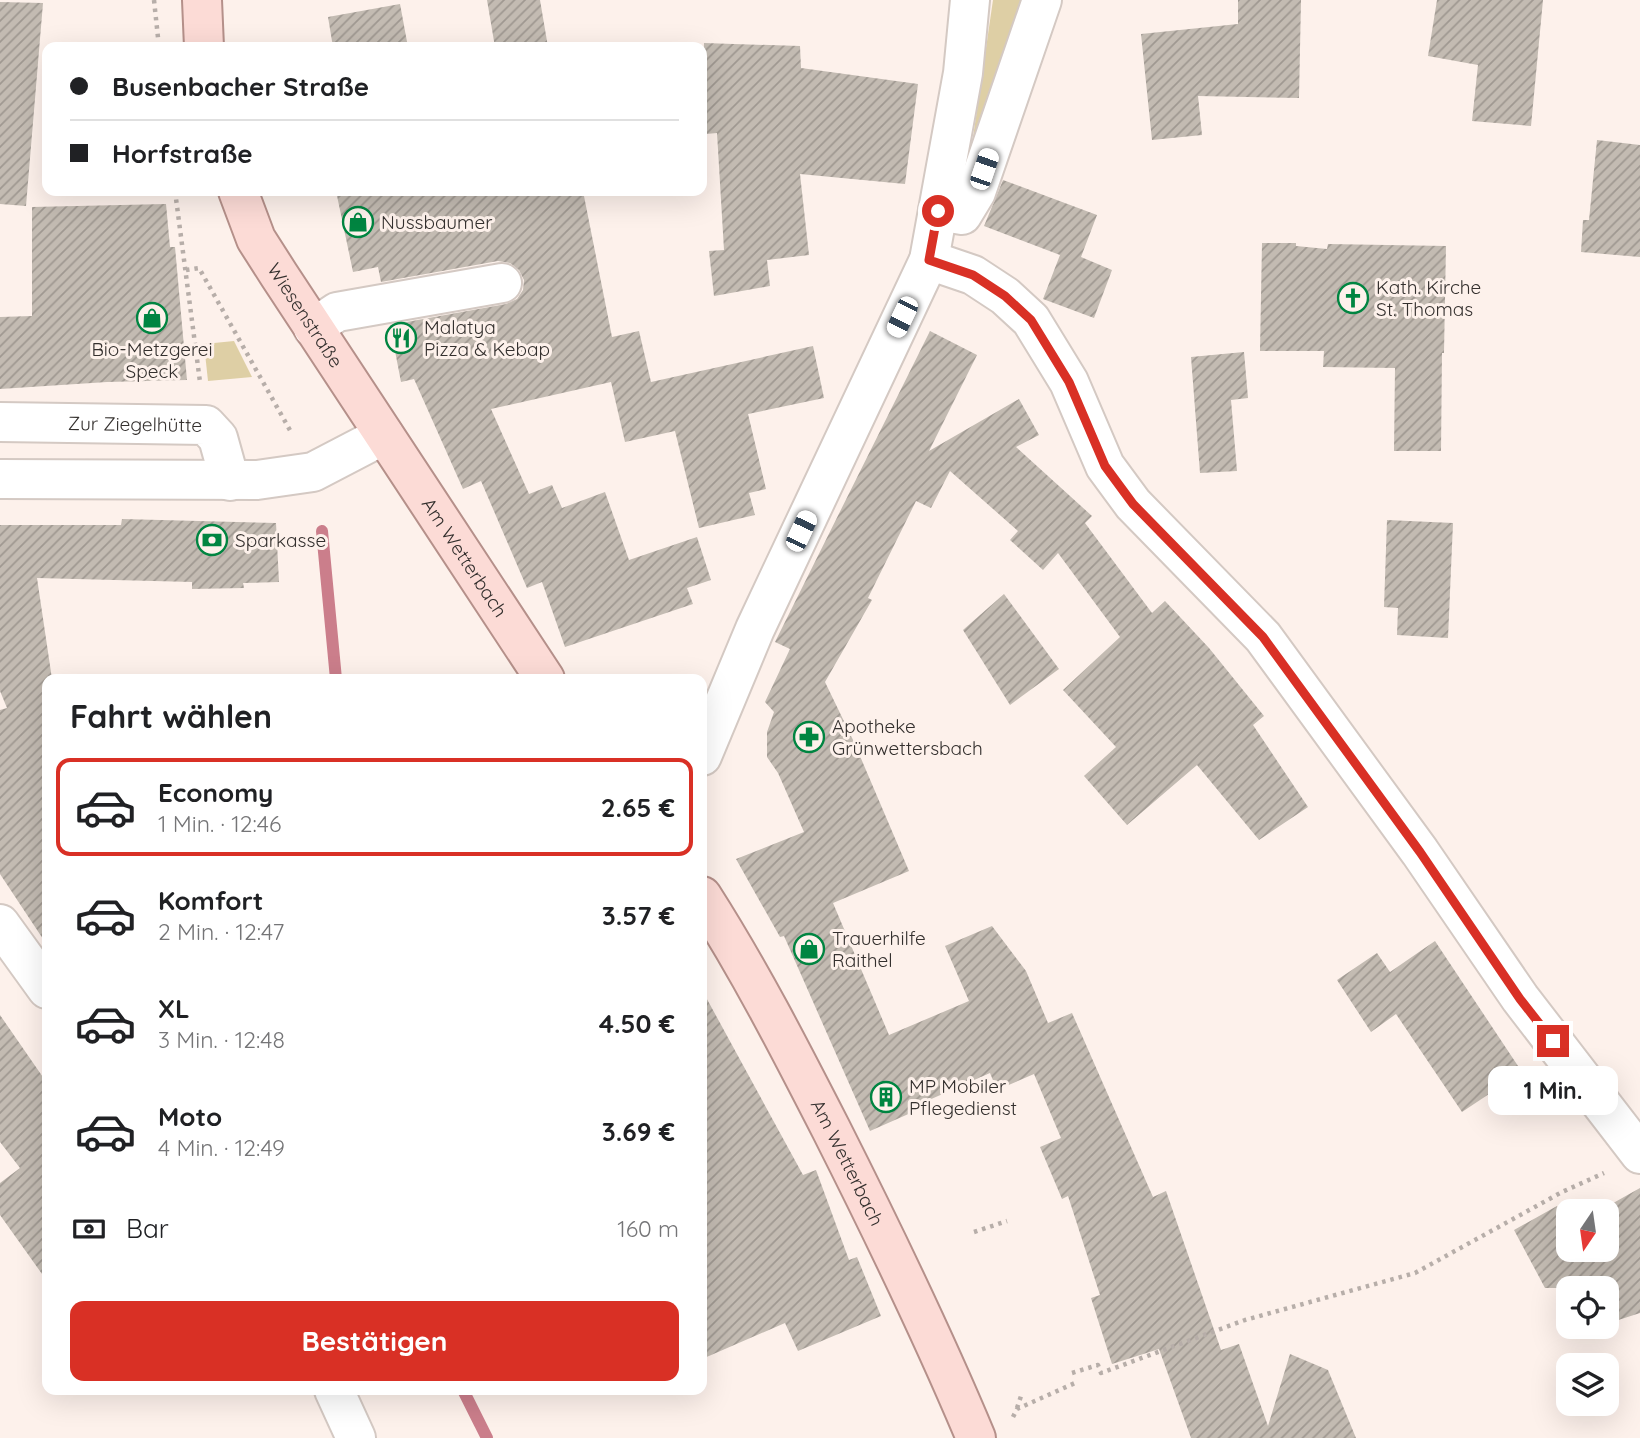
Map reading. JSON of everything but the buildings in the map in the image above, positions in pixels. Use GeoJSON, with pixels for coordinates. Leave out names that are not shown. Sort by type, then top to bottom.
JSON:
{"type":"FeatureCollection","features":[{"type":"Feature","properties":{"kind":"main road"},"geometry":{"type":"LineString","coordinates":[[202,0],[204,42]]}},
{"type":"Feature","properties":{"kind":"main road","name":"Wiesenstraße"},"geometry":{"type":"LineString","coordinates":[[240,196],[256,239],[384,435]]}},
{"type":"Feature","properties":{"kind":"main road","name":"Am Wetterbach"},"geometry":{"type":"LineString","coordinates":[[384,435],[542,674]]}},
{"type":"Feature","properties":{"kind":"main road","name":"Am Wetterbach"},"geometry":{"type":"LineString","coordinates":[[707,904],[751,975],[908,1286],[993,1431]]}},
{"type":"Feature","properties":{"kind":"street"},"geometry":{"type":"LineString","coordinates":[[707,744],[755,629],[929,260],[963,73],[970,0]]}},
{"type":"Feature","properties":{"kind":"street"},"geometry":{"type":"LineString","coordinates":[[938,211],[962,215],[976,192],[1049,1]]}},
{"type":"Feature","properties":{"kind":"street"},"geometry":{"type":"LineString","coordinates":[[929,260],[973,275],[1005,296],[1031,320],[1069,382],[1105,466],[1133,504],[1263,637],[1420,852],[1520,999],[1640,1154]]}},
{"type":"Feature","properties":{"kind":"street"},"geometry":{"type":"LineString","coordinates":[[313,328],[337,312],[502,283]]}},
{"type":"Feature","properties":{"kind":"street","name":"Zur Ziegelhütte"},"geometry":{"type":"LineString","coordinates":[[0,422],[206,425],[218,438],[230,481]]}},
{"type":"Feature","properties":{"kind":"street"},"geometry":{"type":"LineString","coordinates":[[0,479],[257,480],[313,472],[384,435]]}},
{"type":"Feature","properties":{"kind":"street"},"geometry":{"type":"LineString","coordinates":[[0,924],[42,982]]}},
{"type":"Feature","properties":{"kind":"street"},"geometry":{"type":"LineString","coordinates":[[336,1395],[356,1438]]}},
{"type":"Feature","properties":{"kind":"path"},"geometry":{"type":"LineString","coordinates":[[154,0],[158,42]]}},
{"type":"Feature","properties":{"kind":"path"},"geometry":{"type":"LineString","coordinates":[[176,196],[206,425]]}},
{"type":"Feature","properties":{"kind":"path"},"geometry":{"type":"LineString","coordinates":[[186,270],[199,268],[313,472]]}},
{"type":"Feature","properties":{"kind":"path"},"geometry":{"type":"LineString","coordinates":[[1072,1373],[1098,1364],[1101,1373],[1245,1320],[1415,1273],[1562,1192],[1606,1172]]}},
{"type":"Feature","properties":{"kind":"path"},"geometry":{"type":"LineString","coordinates":[[974,1232],[1007,1221]]}},
{"type":"Feature","properties":{"kind":"path"},"geometry":{"type":"LineString","coordinates":[[993,1431],[1017,1409],[1075,1383]]}},
{"type":"Feature","properties":{"kind":"path"},"geometry":{"type":"LineString","coordinates":[[1017,1409],[1021,1396]]}},
{"type":"Feature","properties":{"kind":"shaded area"},"geometry":{"type":"Polygon","coordinates":[[[993,0],[1029,0],[971,151],[993,0]]]}},
{"type":"Feature","properties":{"kind":"shaded area"},"geometry":{"type":"Polygon","coordinates":[[[234,341],[252,377],[208,381],[204,344],[234,341]]]}},
{"type":"Feature","properties":{"kind":"waterway"},"geometry":{"type":"LineString","coordinates":[[322,531],[336,674]]}},
{"type":"Feature","properties":{"kind":"waterway"},"geometry":{"type":"LineString","coordinates":[[466,1395],[487,1438]]}},
{"type":"Feature","properties":{"kind":"place","name":"Nussbaumer"},"geometry":{"type":"Point","coordinates":[358,222]}},
{"type":"Feature","properties":{"kind":"place","name":"Kath. Kirche St. Thomas"},"geometry":{"type":"Point","coordinates":[1353,298]}},
{"type":"Feature","properties":{"kind":"place","name":"Bio-Metzgerei Speck"},"geometry":{"type":"Point","coordinates":[152,318]}},
{"type":"Feature","properties":{"kind":"place","name":"Malatya Pizza & Kebap"},"geometry":{"type":"Point","coordinates":[401,338]}},
{"type":"Feature","properties":{"kind":"place","name":"Sparkasse"},"geometry":{"type":"Point","coordinates":[212,540]}},
{"type":"Feature","properties":{"kind":"place","name":"Apotheke Grünwettersbach"},"geometry":{"type":"Point","coordinates":[809,737]}},
{"type":"Feature","properties":{"kind":"place","name":"Trauerhilfe Raithel"},"geometry":{"type":"Point","coordinates":[809,949]}},
{"type":"Feature","properties":{"kind":"place","name":"MP Mobiler Pflegedienst"},"geometry":{"type":"Point","coordinates":[886,1097]}},
{"type":"Feature","properties":{"kind":"route"},"geometry":{"type":"LineString","coordinates":[[938,211],[929,260],[973,275],[1005,296],[1031,320],[1069,382],[1105,466],[1133,504],[1263,637],[1420,852],[1520,999],[1553,1041]]}}]}
